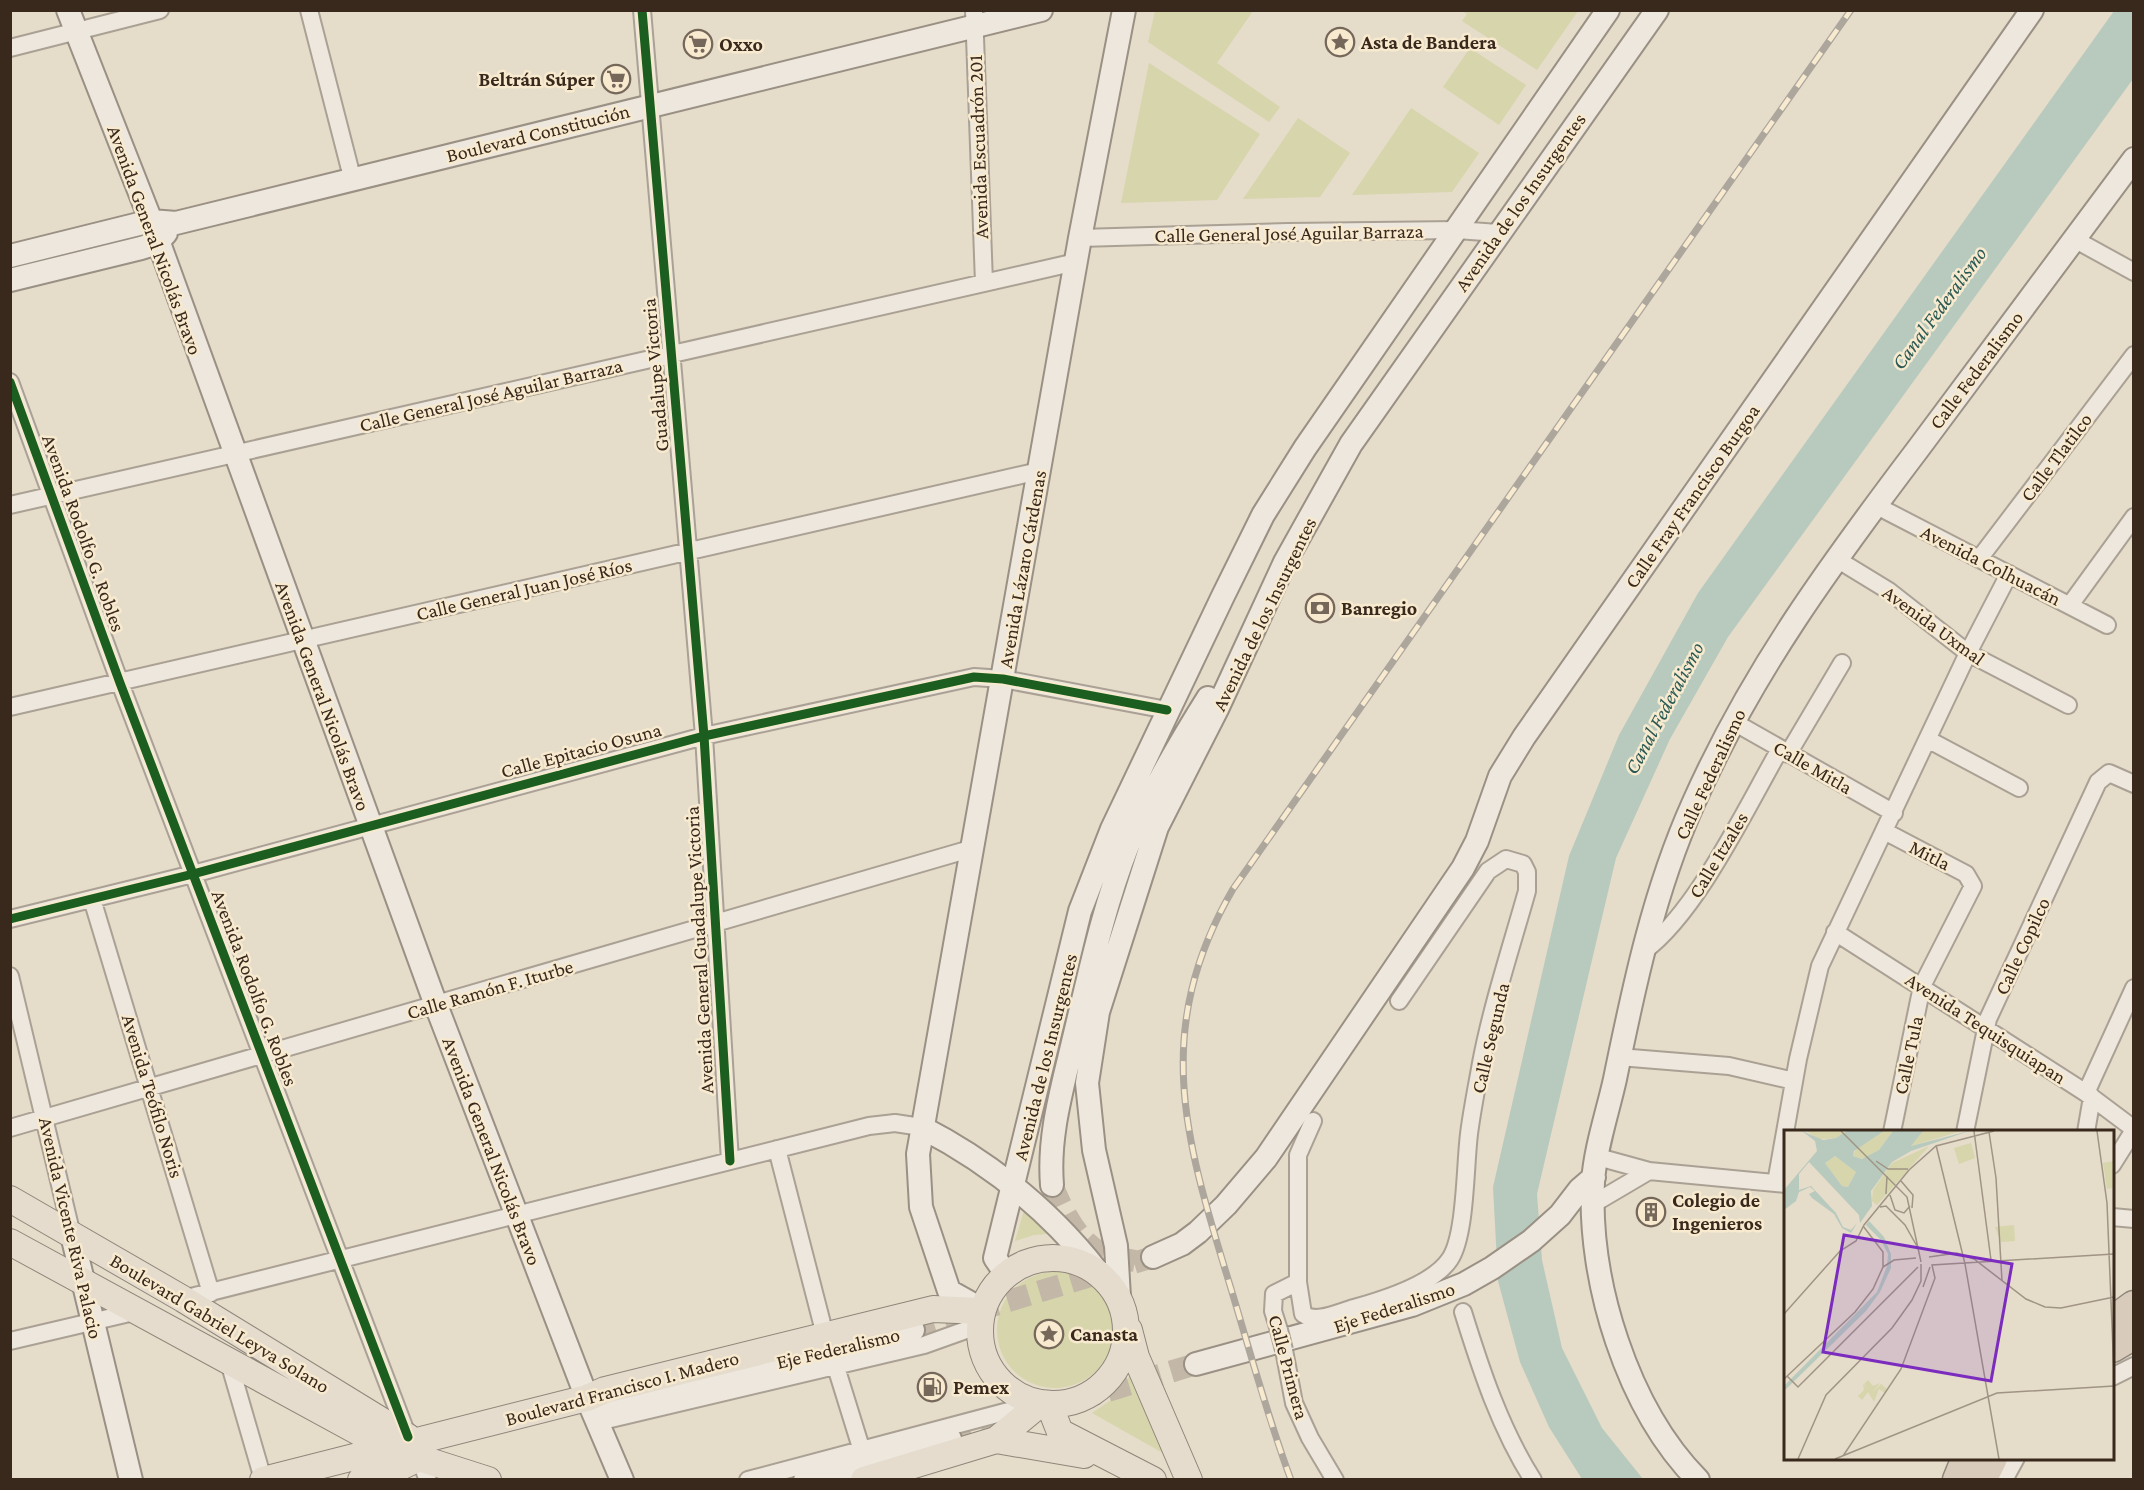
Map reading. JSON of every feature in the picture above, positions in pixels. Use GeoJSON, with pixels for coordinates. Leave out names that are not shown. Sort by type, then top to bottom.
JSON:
{"type":"FeatureCollection","features":[{"type":"Feature","properties":{"kind":"highway"},"geometry":{"type":"LineString","coordinates":[[2114,1320],[2133,1306]]}},
{"type":"Feature","properties":{"kind":"highway"},"geometry":{"type":"LineString","coordinates":[[2114,1346],[2133,1334]]}},
{"type":"Feature","properties":{"kind":"highway"},"geometry":{"type":"LineString","coordinates":[[1958,1479],[1966,1460]]}},
{"type":"Feature","properties":{"kind":"highway"},"geometry":{"type":"LineString","coordinates":[[1981,1479],[1991,1460]]}},
{"type":"Feature","properties":{"kind":"main road","name":"Avenida General Nicolás Bravo"},"geometry":{"type":"LineString","coordinates":[[68,10],[151,221],[157,243],[304,639],[435,1005],[587,1398],[622,1479]]}},
{"type":"Feature","properties":{"kind":"main road","name":"Boulevard Constitución"},"geometry":{"type":"LineString","coordinates":[[10,256],[151,221],[176,223],[352,181],[974,19],[1041,10]]}},
{"type":"Feature","properties":{"kind":"main road","name":"Avenida Lázaro Cárdenas"},"geometry":{"type":"LineString","coordinates":[[981,1315],[949,1291],[925,1219],[917,1175],[921,1127],[970,849],[1003,680],[1080,238],[1124,10]]}},
{"type":"Feature","properties":{"kind":"main road","name":"Avenida de los Insurgentes"},"geometry":{"type":"LineString","coordinates":[[1006,1274],[995,1258],[1080,911],[1112,829],[1167,710],[1263,515],[1358,370],[1608,10]]}},
{"type":"Feature","properties":{"kind":"main road","name":"Avenida de los Insurgentes"},"geometry":{"type":"LineString","coordinates":[[1119,1297],[1116,1246],[1094,1150],[1088,1109],[1088,1073],[1098,1012],[1157,827],[1285,562],[1351,444],[1657,10]]}},
{"type":"Feature","properties":{"kind":"main road","name":"Calle Fray Francisco Burgoa"},"geometry":{"type":"LineString","coordinates":[[1153,1257],[1190,1238],[1227,1205],[1266,1158],[1463,868],[1477,841],[1500,776],[1529,728],[2032,10]]}},
{"type":"Feature","properties":{"kind":"main road","name":"Calle Federalismo"},"geometry":{"type":"LineString","coordinates":[[1698,1479],[1664,1440],[1645,1410],[1624,1362],[1604,1293],[1591,1181],[1644,951],[1679,838],[1732,721],[1766,661],[1835,558],[2133,159]]}},
{"type":"Feature","properties":{"kind":"main road"},"geometry":{"type":"LineString","coordinates":[[10,280],[157,243],[176,223]]}},
{"type":"Feature","properties":{"kind":"main road"},"geometry":{"type":"LineString","coordinates":[[1052,1185],[1050,1154],[1055,1118],[1103,925],[1128,847],[1188,729],[1257,622]]}},
{"type":"Feature","properties":{"kind":"main road"},"geometry":{"type":"LineString","coordinates":[[921,1127],[958,1146],[1063,1228],[1119,1297],[1136,1358],[1190,1479]]}},
{"type":"Feature","properties":{"kind":"main road","name":"Eje Federalismo"},"geometry":{"type":"LineString","coordinates":[[1196,1364],[1413,1305],[1464,1284],[1492,1269],[1531,1241],[1560,1215],[1591,1181]]}},
{"type":"Feature","properties":{"kind":"main road","name":"Boulevard Gabriel Leyva Solano"},"geometry":{"type":"LineString","coordinates":[[10,1198],[183,1299],[411,1453]]}},
{"type":"Feature","properties":{"kind":"main road","name":"Avenida Vicente Riva Palacio"},"geometry":{"type":"LineString","coordinates":[[72,1235],[131,1479]]}},
{"type":"Feature","properties":{"kind":"main road","name":"Boulevard Gabriel Leyva Solano"},"geometry":{"type":"LineString","coordinates":[[10,1242],[229,1362],[411,1453],[488,1479]]}},
{"type":"Feature","properties":{"kind":"main road"},"geometry":{"type":"LineString","coordinates":[[1097,1271],[1075,1260],[1051,1257],[1027,1262],[1006,1274],[991,1291],[981,1315],[981,1345],[988,1365],[1000,1382],[1016,1394],[1045,1403],[1070,1402],[1090,1395],[1106,1382],[1119,1365],[1126,1345],[1127,1324]]}},
{"type":"Feature","properties":{"kind":"main road","name":"Boulevard Francisco I. Madero"},"geometry":{"type":"LineString","coordinates":[[263,1479],[411,1453],[587,1398],[605,1390],[933,1310],[981,1315]]}},
{"type":"Feature","properties":{"kind":"main road","name":"Eje Federalismo"},"geometry":{"type":"LineString","coordinates":[[587,1398],[610,1402],[913,1330]]}},
{"type":"Feature","properties":{"kind":"main road"},"geometry":{"type":"LineString","coordinates":[[878,1478],[996,1440],[1045,1403]]}},
{"type":"Feature","properties":{"kind":"main road"},"geometry":{"type":"LineString","coordinates":[[1045,1403],[1060,1432],[1153,1479]]}},
{"type":"Feature","properties":{"kind":"main road"},"geometry":{"type":"LineString","coordinates":[[805,1479],[950,1439]]}},
{"type":"Feature","properties":{"kind":"main road"},"geometry":{"type":"LineString","coordinates":[[996,1440],[1076,1452],[1122,1463]]}},
{"type":"Feature","properties":{"kind":"main road","name":"Boulevard Francisco I. Madero"},"geometry":{"type":"LineString","coordinates":[[361,1479],[390,1473],[411,1453]]}},
{"type":"Feature","properties":{"kind":"street"},"geometry":{"type":"LineString","coordinates":[[10,48],[160,10]]}},
{"type":"Feature","properties":{"kind":"street"},"geometry":{"type":"LineString","coordinates":[[309,10],[352,181]]}},
{"type":"Feature","properties":{"kind":"street","name":"Guadalupe Victoria"},"geometry":{"type":"LineString","coordinates":[[642,10],[704,736]]}},
{"type":"Feature","properties":{"kind":"street","name":"Avenida Escuadrón 201"},"geometry":{"type":"LineString","coordinates":[[974,19],[984,283]]}},
{"type":"Feature","properties":{"kind":"street","name":"Calle General José Aguilar Barraza"},"geometry":{"type":"LineString","coordinates":[[1080,238],[1205,233],[1457,230],[1498,233]]}},
{"type":"Feature","properties":{"kind":"street"},"geometry":{"type":"LineString","coordinates":[[2074,239],[2133,272]]}},
{"type":"Feature","properties":{"kind":"street","name":"Calle General José Aguilar Barraza"},"geometry":{"type":"LineString","coordinates":[[10,505],[1076,262]]}},
{"type":"Feature","properties":{"kind":"street","name":"Calle Tlatilco"},"geometry":{"type":"LineString","coordinates":[[1979,559],[2133,355]]}},
{"type":"Feature","properties":{"kind":"street","name":"Avenida Rodolfo G. Robles"},"geometry":{"type":"LineString","coordinates":[[10,382],[120,683],[411,1453]]}},
{"type":"Feature","properties":{"kind":"street","name":"Calle General Juan José Ríos"},"geometry":{"type":"LineString","coordinates":[[10,707],[1039,471]]}},
{"type":"Feature","properties":{"kind":"street","name":"Avenida Colhuacán"},"geometry":{"type":"LineString","coordinates":[[1875,505],[2107,625]]}},
{"type":"Feature","properties":{"kind":"street"},"geometry":{"type":"LineString","coordinates":[[2070,605],[2133,517]]}},
{"type":"Feature","properties":{"kind":"street","name":"Avenida Uxmal"},"geometry":{"type":"LineString","coordinates":[[1835,558],[1889,591],[1968,653],[2068,705]]}},
{"type":"Feature","properties":{"kind":"street"},"geometry":{"type":"LineString","coordinates":[[1788,1130],[1807,1012],[1820,966],[1834,932],[1886,832],[1968,653],[2009,574]]}},
{"type":"Feature","properties":{"kind":"street","name":"Calle Itzales"},"geometry":{"type":"LineString","coordinates":[[1644,951],[1661,939],[1692,898],[1842,663]]}},
{"type":"Feature","properties":{"kind":"street","name":"Calle Epitacio Osuna"},"geometry":{"type":"LineString","coordinates":[[10,919],[193,874],[704,736],[974,677],[1003,680],[1167,710]]}},
{"type":"Feature","properties":{"kind":"street","name":"Calle Mitla"},"geometry":{"type":"LineString","coordinates":[[1732,721],[1894,813]]}},
{"type":"Feature","properties":{"kind":"street","name":"Avenida General Guadalupe Victoria"},"geometry":{"type":"LineString","coordinates":[[704,736],[730,1161]]}},
{"type":"Feature","properties":{"kind":"street"},"geometry":{"type":"LineString","coordinates":[[1929,740],[2019,788]]}},
{"type":"Feature","properties":{"kind":"street","name":"Calle Copilco"},"geometry":{"type":"LineString","coordinates":[[1965,1130],[1992,1009],[2098,782],[2109,773],[2133,784]]}},
{"type":"Feature","properties":{"kind":"street","name":"Mitla"},"geometry":{"type":"LineString","coordinates":[[1886,832],[1966,874],[1972,882]]}},
{"type":"Feature","properties":{"kind":"street","name":"Calle Ramón F. Iturbe"},"geometry":{"type":"LineString","coordinates":[[10,1128],[970,849]]}},
{"type":"Feature","properties":{"kind":"street","name":"Calle Segunda"},"geometry":{"type":"LineString","coordinates":[[1298,1281],[1303,1314],[1308,1318],[1320,1318],[1376,1302],[1430,1277],[1444,1267],[1457,1244],[1469,1132],[1482,1059],[1527,891],[1527,873],[1523,864],[1516,860],[1506,859],[1488,871],[1399,1001]]}},
{"type":"Feature","properties":{"kind":"street","name":"Calle Tula"},"geometry":{"type":"LineString","coordinates":[[1892,1130],[1922,986],[1972,891],[1972,882]]}},
{"type":"Feature","properties":{"kind":"street","name":"Avenida Teófilo Noris"},"geometry":{"type":"LineString","coordinates":[[92,899],[151,1087],[211,1293]]}},
{"type":"Feature","properties":{"kind":"street","name":"Avenida Tequisquiapan"},"geometry":{"type":"LineString","coordinates":[[1834,932],[1922,986],[1986,1030],[2089,1095],[2133,1130]]}},
{"type":"Feature","properties":{"kind":"street","name":"Avenida Vicente Riva Palacio"},"geometry":{"type":"LineString","coordinates":[[10,976],[72,1235]]}},
{"type":"Feature","properties":{"kind":"street"},"geometry":{"type":"LineString","coordinates":[[2086,1130],[2089,1095],[2133,988]]}},
{"type":"Feature","properties":{"kind":"street"},"geometry":{"type":"LineString","coordinates":[[1619,1057],[1729,1066],[1794,1081]]}},
{"type":"Feature","properties":{"kind":"street"},"geometry":{"type":"LineString","coordinates":[[1298,1281],[1298,1155],[1313,1121]]}},
{"type":"Feature","properties":{"kind":"street"},"geometry":{"type":"LineString","coordinates":[[183,1299],[869,1126],[895,1123],[921,1127]]}},
{"type":"Feature","properties":{"kind":"street"},"geometry":{"type":"LineString","coordinates":[[2114,1162],[2133,1130]]}},
{"type":"Feature","properties":{"kind":"street"},"geometry":{"type":"LineString","coordinates":[[777,1149],[825,1335]]}},
{"type":"Feature","properties":{"kind":"street"},"geometry":{"type":"LineString","coordinates":[[1591,1181],[1649,1171],[1781,1184],[1784,1160]]}},
{"type":"Feature","properties":{"kind":"street"},"geometry":{"type":"LineString","coordinates":[[1591,1181],[1649,1171]]}},
{"type":"Feature","properties":{"kind":"street"},"geometry":{"type":"LineString","coordinates":[[2114,1217],[2133,1219]]}},
{"type":"Feature","properties":{"kind":"street","name":"Calle Primera"},"geometry":{"type":"LineString","coordinates":[[1298,1281],[1274,1294],[1273,1311],[1284,1350],[1294,1403],[1310,1438],[1335,1479]]}},
{"type":"Feature","properties":{"kind":"street"},"geometry":{"type":"LineString","coordinates":[[10,1341],[138,1311]]}},
{"type":"Feature","properties":{"kind":"street"},"geometry":{"type":"LineString","coordinates":[[1463,1312],[1484,1380],[1517,1454],[1533,1479]]}},
{"type":"Feature","properties":{"kind":"street","name":"Boulevard Francisco I. Madero"},"geometry":{"type":"LineString","coordinates":[[598,1422],[924,1345],[981,1315]]}},
{"type":"Feature","properties":{"kind":"street"},"geometry":{"type":"LineString","coordinates":[[229,1362],[263,1479]]}},
{"type":"Feature","properties":{"kind":"street"},"geometry":{"type":"LineString","coordinates":[[2114,1376],[2133,1365]]}},
{"type":"Feature","properties":{"kind":"street"},"geometry":{"type":"LineString","coordinates":[[836,1367],[862,1451]]}},
{"type":"Feature","properties":{"kind":"street"},"geometry":{"type":"LineString","coordinates":[[748,1479],[1045,1403]]}},
{"type":"Feature","properties":{"kind":"street"},"geometry":{"type":"LineString","coordinates":[[2004,1479],[2015,1460]]}},
{"type":"Feature","properties":{"kind":"shaded area"},"geometry":{"type":"Polygon","coordinates":[[[1155,11],[1253,11],[1217,63],[1280,107],[1269,122],[1148,42],[1155,11]]]}},
{"type":"Feature","properties":{"kind":"shaded area"},"geometry":{"type":"Polygon","coordinates":[[[1462,11],[1578,11],[1537,70],[1462,21],[1467,14],[1462,11]]]}},
{"type":"Feature","properties":{"kind":"shaded area"},"geometry":{"type":"Polygon","coordinates":[[[1470,48],[1526,85],[1499,125],[1443,87],[1470,48]]]}},
{"type":"Feature","properties":{"kind":"shaded area"},"geometry":{"type":"Polygon","coordinates":[[[1149,63],[1260,134],[1217,200],[1121,203],[1149,63]]]}},
{"type":"Feature","properties":{"kind":"shaded area"},"geometry":{"type":"Polygon","coordinates":[[[1411,108],[1479,153],[1452,192],[1352,195],[1411,108]]]}},
{"type":"Feature","properties":{"kind":"shaded area"},"geometry":{"type":"Polygon","coordinates":[[[1298,118],[1350,153],[1320,197],[1243,199],[1298,118]]]}},
{"type":"Feature","properties":{"kind":"shaded area"},"geometry":{"type":"Polygon","coordinates":[[[1025,1207],[1061,1233],[1034,1235],[1015,1241],[1025,1207]]]}},
{"type":"Feature","properties":{"kind":"shaded area"},"geometry":{"type":"Polygon","coordinates":[[[1055,1272],[1077,1276],[1096,1289],[1109,1308],[1113,1330],[1109,1352],[1096,1371],[1077,1384],[1055,1388],[1033,1384],[1014,1371],[1001,1352],[997,1330],[1001,1308],[1014,1289],[1033,1276],[1055,1272]]]}},
{"type":"Feature","properties":{"kind":"shaded area"},"geometry":{"type":"Polygon","coordinates":[[[1135,1367],[1177,1461],[1092,1413],[1117,1396],[1135,1367]]]}},
{"type":"Feature","properties":{"kind":"water","name":"Canal Federalismo"},"geometry":{"type":"Polygon","coordinates":[[[2114,11],[2133,11],[2133,79],[1728,637],[1670,739],[1616,858],[1537,1194],[1542,1260],[1562,1348],[1602,1428],[1643,1479],[1582,1479],[1549,1427],[1520,1362],[1498,1281],[1493,1187],[1569,856],[1619,735],[1698,593],[2114,11]]]}},
{"type":"Feature","properties":{"kind":"tunnel"},"geometry":{"type":"LineString","coordinates":[[1052,1185],[1071,1224],[1085,1241],[1102,1253],[1135,1261]]}},
{"type":"Feature","properties":{"kind":"tunnel"},"geometry":{"type":"LineString","coordinates":[[913,1330],[1153,1257]]}},
{"type":"Feature","properties":{"kind":"tunnel"},"geometry":{"type":"LineString","coordinates":[[950,1439],[1196,1364]]}},
{"type":"Feature","properties":{"kind":"railway"},"geometry":{"type":"LineString","coordinates":[[1291,1480],[1267,1410],[1216,1238],[1190,1138],[1184,1089],[1184,1041],[1191,992],[1207,942],[1233,889],[1851,10]]}},
{"type":"Feature","properties":{"kind":"cycle path"},"geometry":{"type":"LineString","coordinates":[[642,10],[704,736],[730,1161]]}},
{"type":"Feature","properties":{"kind":"cycle path"},"geometry":{"type":"LineString","coordinates":[[10,382],[120,683],[408,1437]]}},
{"type":"Feature","properties":{"kind":"cycle path"},"geometry":{"type":"LineString","coordinates":[[10,919],[193,874],[704,736],[974,677],[1003,679],[1167,710]]}},
{"type":"Feature","properties":{"kind":"place","name":"Asta de Bandera"},"geometry":{"type":"Point","coordinates":[1340,42]}},
{"type":"Feature","properties":{"kind":"place","name":"Oxxo"},"geometry":{"type":"Point","coordinates":[698,44]}},
{"type":"Feature","properties":{"kind":"place","name":"Beltrán Súper"},"geometry":{"type":"Point","coordinates":[616,79]}},
{"type":"Feature","properties":{"kind":"place","name":"Banregio"},"geometry":{"type":"Point","coordinates":[1320,608]}},
{"type":"Feature","properties":{"kind":"place","name":"Colegio de Ingenieros"},"geometry":{"type":"Point","coordinates":[1651,1212]}},
{"type":"Feature","properties":{"kind":"place","name":"Canasta"},"geometry":{"type":"Point","coordinates":[1049,1334]}},
{"type":"Feature","properties":{"kind":"place","name":"Pemex"},"geometry":{"type":"Point","coordinates":[932,1387]}}]}
